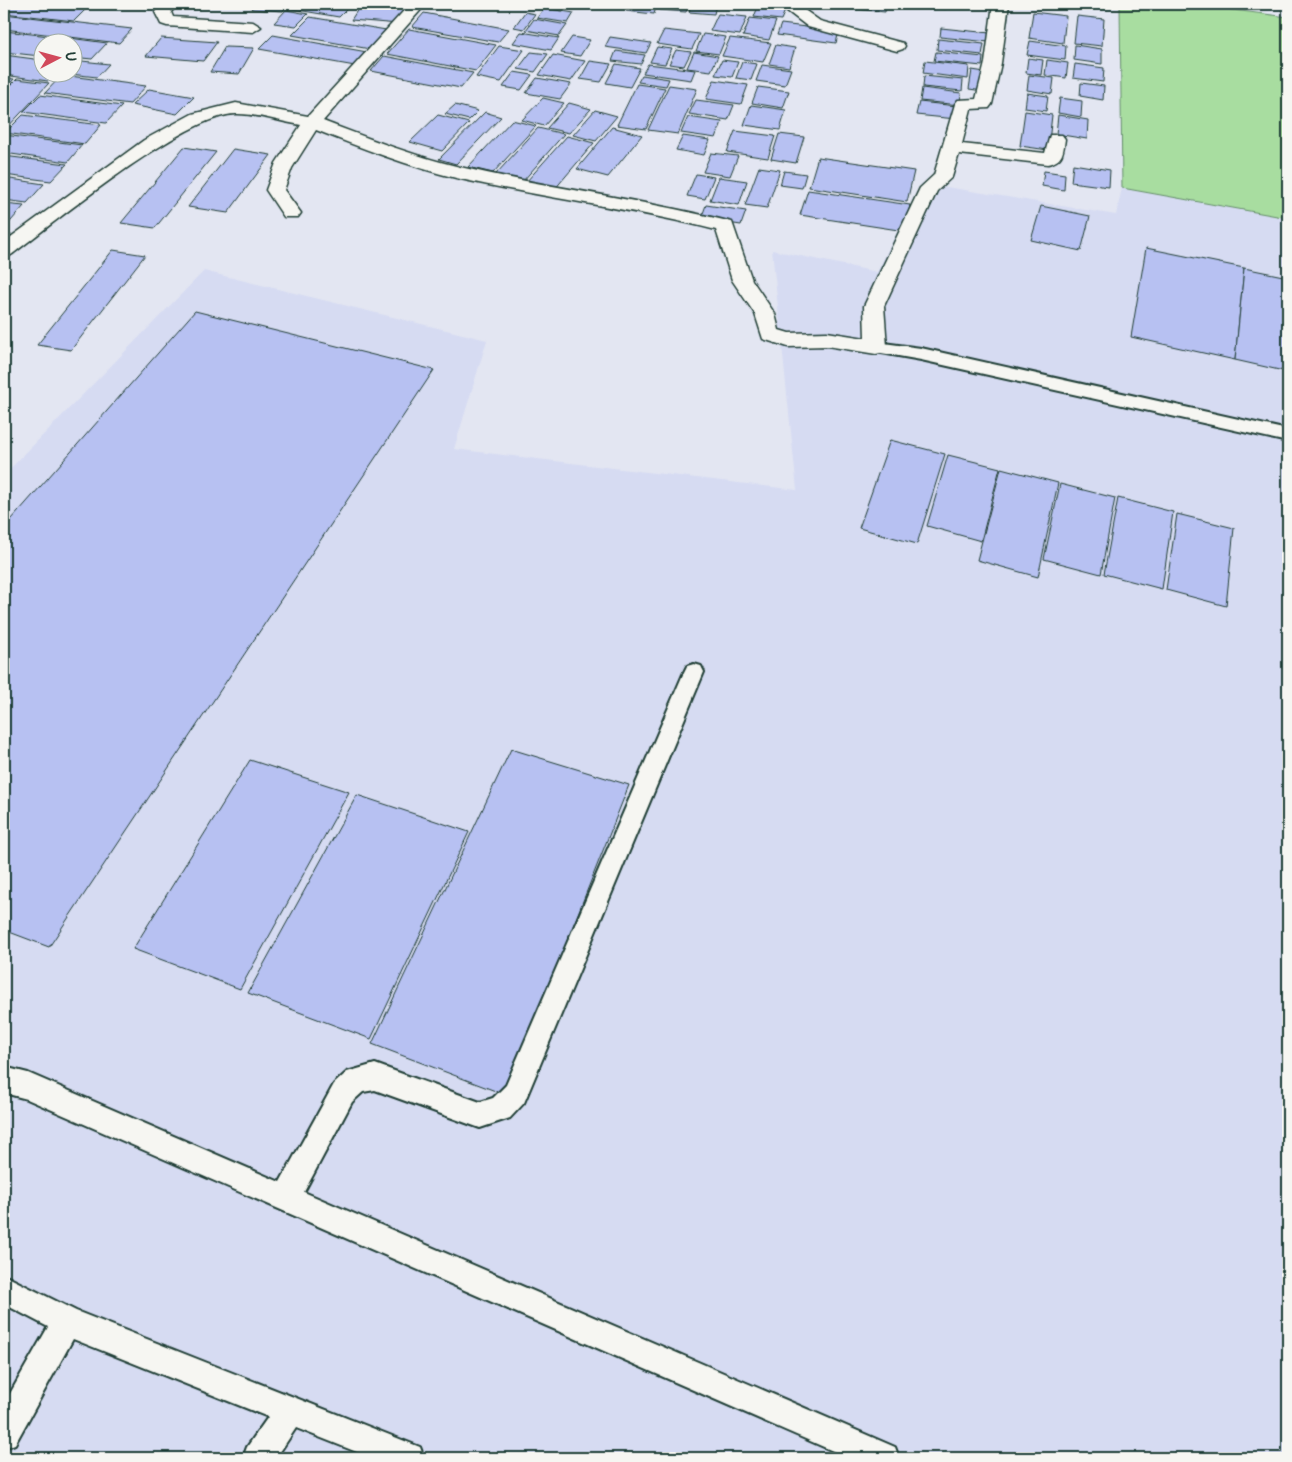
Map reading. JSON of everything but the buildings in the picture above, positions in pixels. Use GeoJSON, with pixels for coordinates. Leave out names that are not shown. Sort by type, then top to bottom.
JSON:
{"type":"FeatureCollection","features":[{"type":"Feature","properties":{"kind":"street"},"geometry":{"type":"LineString","coordinates":[[170,4],[163,12],[167,21],[252,27]]}},
{"type":"Feature","properties":{"kind":"street"},"geometry":{"type":"LineString","coordinates":[[291,213],[275,190],[277,178],[311,122],[418,4]]}},
{"type":"Feature","properties":{"kind":"street"},"geometry":{"type":"LineString","coordinates":[[786,4],[814,24],[898,46]]}},
{"type":"Feature","properties":{"kind":"street"},"geometry":{"type":"LineString","coordinates":[[8,244],[150,144],[198,118],[236,108],[311,122],[406,158],[456,172],[550,192],[670,212],[725,226],[742,280],[765,314],[770,334],[788,340],[827,338],[876,347],[874,306],[929,188],[943,177],[964,104],[983,104],[993,63],[1001,4]]}},
{"type":"Feature","properties":{"kind":"street"},"geometry":{"type":"LineString","coordinates":[[952,148],[1048,159],[1055,152],[1056,139]]}},
{"type":"Feature","properties":{"kind":"lane"},"geometry":{"type":"LineString","coordinates":[[876,347],[921,354],[1288,436]]}},
{"type":"Feature","properties":{"kind":"lane"},"geometry":{"type":"LineString","coordinates":[[286,1198],[343,1093],[356,1080],[375,1077],[480,1115],[501,1108],[515,1094],[694,672]]}},
{"type":"Feature","properties":{"kind":"lane"},"geometry":{"type":"LineString","coordinates":[[4,1080],[37,1090],[884,1458]]}},
{"type":"Feature","properties":{"kind":"lane"},"geometry":{"type":"LineString","coordinates":[[4,1289],[66,1322],[409,1458]]}},
{"type":"Feature","properties":{"kind":"lane"},"geometry":{"type":"LineString","coordinates":[[4,1432],[66,1322]]}},
{"type":"Feature","properties":{"kind":"lane"},"geometry":{"type":"LineString","coordinates":[[258,1458],[291,1410]]}},
{"type":"Feature","properties":{"kind":"shaded area"},"geometry":{"type":"Polygon","coordinates":[[[922,183],[1116,215],[1122,188],[1288,218],[1288,1458],[4,1458],[4,475],[204,271],[487,340],[454,449],[797,490],[772,250],[877,272],[922,183]]]}},
{"type":"Feature","properties":{"kind":"green space"},"geometry":{"type":"Polygon","coordinates":[[[1120,4],[1186,4],[1288,17],[1288,218],[1122,188],[1120,4]]]}}]}
